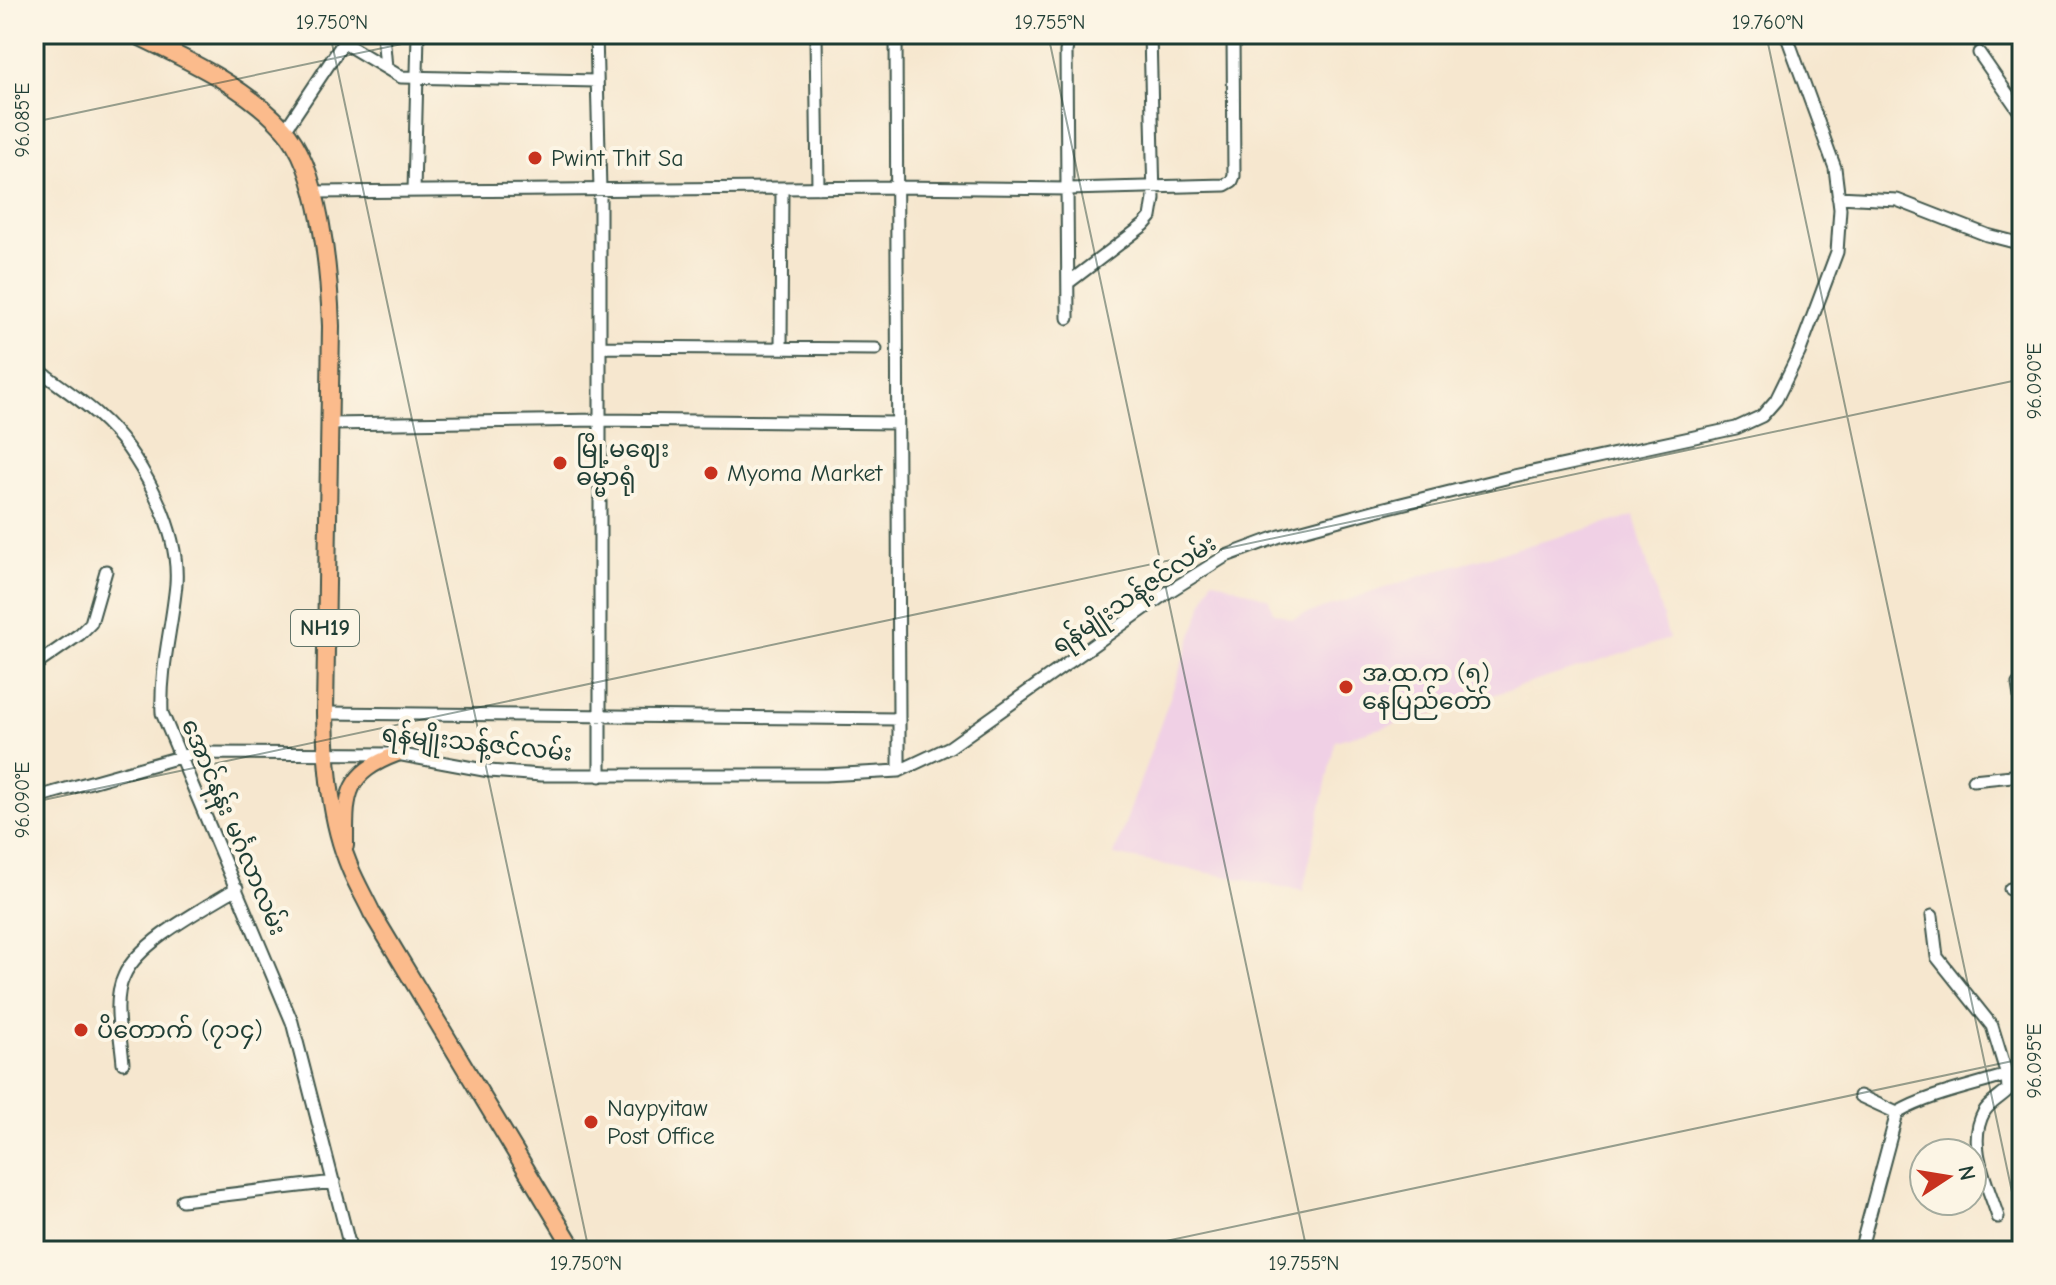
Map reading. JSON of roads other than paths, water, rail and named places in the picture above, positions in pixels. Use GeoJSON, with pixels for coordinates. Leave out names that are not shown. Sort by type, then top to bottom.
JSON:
{"type":"FeatureCollection","features":[{"type":"Feature","properties":{"kind":"highway","name":"NH19"},"geometry":{"type":"LineString","coordinates":[[134,34],[218,76],[253,101],[285,130],[303,161],[321,223],[329,272],[331,326],[325,713],[326,753],[336,822],[346,855],[372,913],[575,1251]]}},
{"type":"Feature","properties":{"kind":"main road"},"geometry":{"type":"LineString","coordinates":[[346,855],[346,807],[351,788],[374,762],[397,754]]}},
{"type":"Feature","properties":{"kind":"street"},"geometry":{"type":"LineString","coordinates":[[383,34],[386,68]]}},
{"type":"Feature","properties":{"kind":"street"},"geometry":{"type":"LineString","coordinates":[[414,191],[418,34]]}},
{"type":"Feature","properties":{"kind":"street"},"geometry":{"type":"LineString","coordinates":[[596,34],[600,190],[600,776]]}},
{"type":"Feature","properties":{"kind":"street"},"geometry":{"type":"LineString","coordinates":[[816,34],[818,188]]}},
{"type":"Feature","properties":{"kind":"street"},"geometry":{"type":"LineString","coordinates":[[896,34],[899,771]]}},
{"type":"Feature","properties":{"kind":"street"},"geometry":{"type":"LineString","coordinates":[[1068,318],[1066,52],[1069,34]]}},
{"type":"Feature","properties":{"kind":"street"},"geometry":{"type":"LineString","coordinates":[[1068,283],[1151,217],[1154,187],[1150,34]]}},
{"type":"Feature","properties":{"kind":"street"},"geometry":{"type":"LineString","coordinates":[[312,192],[895,187],[1068,189],[1225,185],[1234,176],[1233,34]]}},
{"type":"Feature","properties":{"kind":"street","name":"ရန်မျိုးသန့်ဇင်လမ်း"},"geometry":{"type":"LineString","coordinates":[[37,797],[194,753],[397,754],[489,771],[600,776],[825,775],[899,771],[950,747],[1165,594],[1226,556],[1280,536],[1377,510],[1514,476],[1736,428],[1762,416],[1776,400],[1799,353],[1837,252],[1835,168],[1786,34]]}},
{"type":"Feature","properties":{"kind":"street"},"geometry":{"type":"LineString","coordinates":[[285,130],[347,38],[401,77],[597,81]]}},
{"type":"Feature","properties":{"kind":"street"},"geometry":{"type":"LineString","coordinates":[[1979,53],[2022,115]]}},
{"type":"Feature","properties":{"kind":"street"},"geometry":{"type":"LineString","coordinates":[[781,348],[782,188]]}},
{"type":"Feature","properties":{"kind":"street"},"geometry":{"type":"LineString","coordinates":[[1838,197],[1897,200],[1987,235],[2022,244]]}},
{"type":"Feature","properties":{"kind":"street"},"geometry":{"type":"LineString","coordinates":[[600,347],[876,349]]}},
{"type":"Feature","properties":{"kind":"street","name":"အောင်နန်း မင်္ဂလာလမ်း"},"geometry":{"type":"LineString","coordinates":[[34,366],[97,415],[123,441],[161,510],[175,554],[176,583],[161,681],[162,713],[292,1022],[351,1251]]}},
{"type":"Feature","properties":{"kind":"street"},"geometry":{"type":"LineString","coordinates":[[329,424],[600,420],[897,423]]}},
{"type":"Feature","properties":{"kind":"street"},"geometry":{"type":"LineString","coordinates":[[34,666],[91,623],[106,571]]}},
{"type":"Feature","properties":{"kind":"street"},"geometry":{"type":"LineString","coordinates":[[2018,684],[2022,709]]}},
{"type":"Feature","properties":{"kind":"street"},"geometry":{"type":"LineString","coordinates":[[325,713],[899,719]]}},
{"type":"Feature","properties":{"kind":"street"},"geometry":{"type":"LineString","coordinates":[[1973,780],[2022,775]]}},
{"type":"Feature","properties":{"kind":"street"},"geometry":{"type":"LineString","coordinates":[[34,784],[37,797]]}},
{"type":"Feature","properties":{"kind":"street"},"geometry":{"type":"LineString","coordinates":[[123,1063],[119,1000],[123,976],[138,955],[172,928],[237,888]]}},
{"type":"Feature","properties":{"kind":"street"},"geometry":{"type":"LineString","coordinates":[[1932,916],[1937,957],[1992,1026],[2007,1075],[2008,1090],[1984,1111],[1977,1149],[1998,1217]]}},
{"type":"Feature","properties":{"kind":"street"},"geometry":{"type":"LineString","coordinates":[[1860,1251],[1897,1113],[1921,1099],[2022,1072]]}},
{"type":"Feature","properties":{"kind":"street"},"geometry":{"type":"LineString","coordinates":[[1860,1096],[1897,1113]]}},
{"type":"Feature","properties":{"kind":"street"},"geometry":{"type":"LineString","coordinates":[[182,1200],[334,1182]]}},
{"type":"Feature","properties":{"kind":"place","name":"Pwint Thit Sa"},"geometry":{"type":"Point","coordinates":[535,158]}},
{"type":"Feature","properties":{"kind":"place","name":"မြို့မဈေး ဓမ္မာရုံ"},"geometry":{"type":"Point","coordinates":[560,463]}},
{"type":"Feature","properties":{"kind":"place","name":"Myoma Market"},"geometry":{"type":"Point","coordinates":[711,473]}},
{"type":"Feature","properties":{"kind":"place","name":"အ.ထ.က (၅) နေပြည်တော်"},"geometry":{"type":"Point","coordinates":[1346,687]}},
{"type":"Feature","properties":{"kind":"place","name":"ပိတောက် (၇၁၄)"},"geometry":{"type":"Point","coordinates":[81,1030]}},
{"type":"Feature","properties":{"kind":"place","name":"Naypyitaw Post Office"},"geometry":{"type":"Point","coordinates":[591,1122]}}]}
